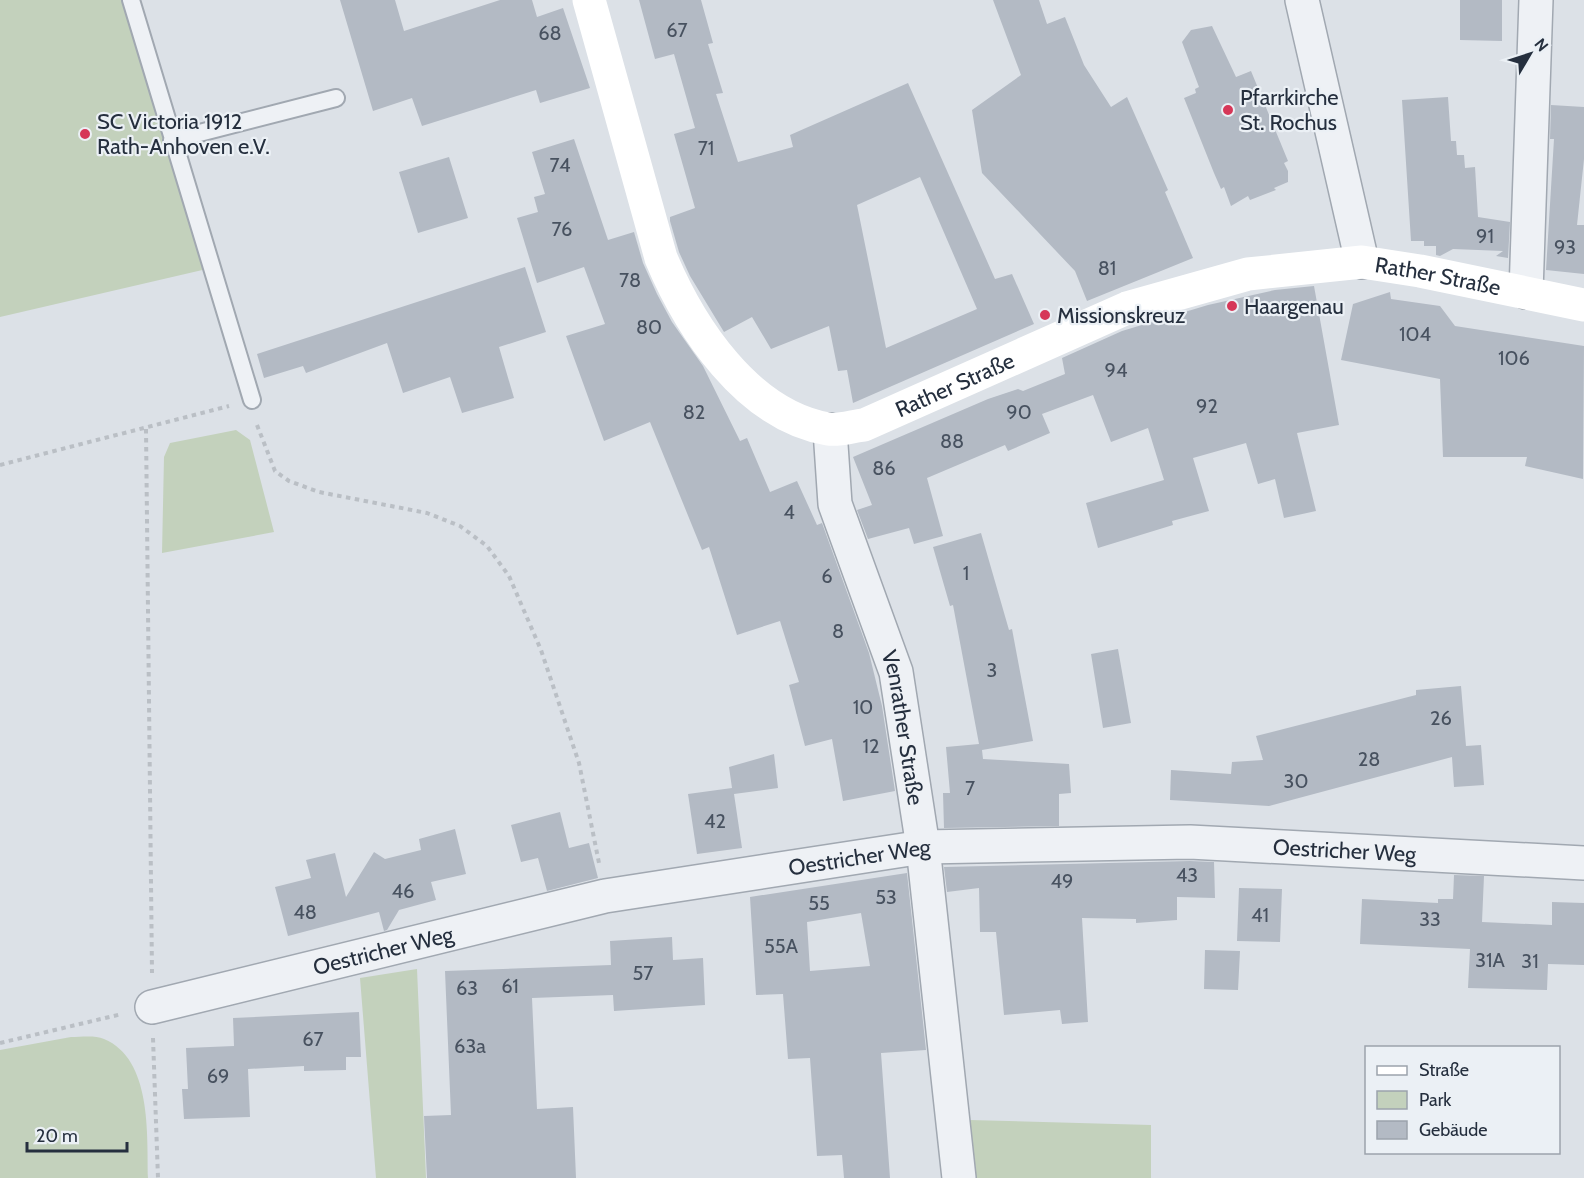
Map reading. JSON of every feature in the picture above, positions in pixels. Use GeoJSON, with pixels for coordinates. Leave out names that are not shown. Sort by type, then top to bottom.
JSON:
{"type":"FeatureCollection","features":[{"type":"Feature","properties":{"kind":"main road","name":"Rather Straße"},"geometry":{"type":"LineString","coordinates":[[589,0],[660,258],[678,297],[715,351],[764,401],[797,420],[830,430],[864,425],[1127,308],[1248,274],[1362,262],[1420,271],[1584,304]]}},
{"type":"Feature","properties":{"kind":"street"},"geometry":{"type":"LineString","coordinates":[[1302,0],[1362,262]]}},
{"type":"Feature","properties":{"kind":"street"},"geometry":{"type":"LineString","coordinates":[[1526,292],[1536,0]]}},
{"type":"Feature","properties":{"kind":"street","name":"Venrather Straße"},"geometry":{"type":"LineString","coordinates":[[830,430],[835,504],[896,672],[923,847],[959,1178]]}},
{"type":"Feature","properties":{"kind":"street","name":"Oestricher Weg"},"geometry":{"type":"LineString","coordinates":[[152,1006],[605,896],[923,847],[1190,842],[1584,863]]}},
{"type":"Feature","properties":{"kind":"lane"},"geometry":{"type":"LineString","coordinates":[[131,0],[252,400]]}},
{"type":"Feature","properties":{"kind":"lane"},"geometry":{"type":"LineString","coordinates":[[172,140],[336,98]]}},
{"type":"Feature","properties":{"kind":"path"},"geometry":{"type":"LineString","coordinates":[[0,465],[147,429],[252,400],[259,434],[275,471],[289,481],[319,492],[427,513],[460,525],[487,546],[509,576],[541,650],[579,763],[605,896]]}},
{"type":"Feature","properties":{"kind":"path"},"geometry":{"type":"LineString","coordinates":[[147,429],[152,1006],[159,1178]]}},
{"type":"Feature","properties":{"kind":"path"},"geometry":{"type":"LineString","coordinates":[[0,1043],[152,1006]]}},
{"type":"Feature","properties":{"kind":"green space","name":"SC Victoria 1912 Rath-Anhoven e.V."},"geometry":{"type":"Polygon","coordinates":[[[0,0],[128,0],[211,268],[0,317],[0,0]]]}},
{"type":"Feature","properties":{"kind":"green space"},"geometry":{"type":"Polygon","coordinates":[[[236,430],[250,440],[274,532],[162,553],[164,457],[170,443],[236,430]]]}},
{"type":"Feature","properties":{"kind":"green space"},"geometry":{"type":"Polygon","coordinates":[[[417,969],[426,1178],[376,1178],[360,978],[417,969]]]}},
{"type":"Feature","properties":{"kind":"green space"},"geometry":{"type":"Polygon","coordinates":[[[71,1037],[104,1039],[120,1049],[131,1063],[144,1099],[148,1178],[0,1178],[0,1050],[71,1037]]]}},
{"type":"Feature","properties":{"kind":"green space"},"geometry":{"type":"Polygon","coordinates":[[[969,1120],[1151,1125],[1151,1178],[972,1178],[969,1120]]]}},
{"type":"Feature","properties":{"kind":"building"},"geometry":{"type":"Polygon","coordinates":[[[340,0],[395,0],[404,31],[500,0],[532,0],[537,17],[563,8],[590,88],[540,103],[536,90],[422,126],[412,98],[373,111],[340,0]]]}},
{"type":"Feature","properties":{"kind":"building"},"geometry":{"type":"Polygon","coordinates":[[[639,0],[701,0],[713,43],[708,44],[723,93],[716,94],[738,162],[793,147],[790,135],[908,83],[995,279],[1012,274],[1034,324],[853,403],[847,370],[838,371],[829,326],[771,349],[752,317],[724,332],[690,276],[679,252],[670,221],[670,217],[695,208],[674,134],[695,128],[674,54],[655,59],[639,0]],[[920,177],[857,205],[886,348],[977,309],[920,177]]]}},
{"type":"Feature","properties":{"kind":"building"},"geometry":{"type":"Polygon","coordinates":[[[993,0],[1039,0],[1047,24],[1065,17],[1084,65],[1111,107],[1127,97],[1168,190],[1165,192],[1193,258],[1087,301],[1075,271],[982,173],[972,110],[1021,75],[993,0]]]}},
{"type":"Feature","properties":{"kind":"building"},"geometry":{"type":"Polygon","coordinates":[[[1460,0],[1502,0],[1502,41],[1460,40],[1460,0]]]}},
{"type":"Feature","properties":{"kind":"building","name":"Pfarrkirche St. Rochus"},"geometry":{"type":"Polygon","coordinates":[[[1212,26],[1236,77],[1251,71],[1288,161],[1284,163],[1288,171],[1288,182],[1274,188],[1276,190],[1250,200],[1248,196],[1231,206],[1224,187],[1221,189],[1214,173],[1184,98],[1196,93],[1195,89],[1199,87],[1182,42],[1191,30],[1212,26]]]}},
{"type":"Feature","properties":{"kind":"building"},"geometry":{"type":"Polygon","coordinates":[[[1448,97],[1451,141],[1456,141],[1457,155],[1464,155],[1465,168],[1475,167],[1478,217],[1510,222],[1508,258],[1496,256],[1503,251],[1453,249],[1440,256],[1436,255],[1436,246],[1424,246],[1424,241],[1411,241],[1402,100],[1448,97]]]}},
{"type":"Feature","properties":{"kind":"building"},"geometry":{"type":"Polygon","coordinates":[[[1551,105],[1584,107],[1584,159],[1577,225],[1584,225],[1584,274],[1546,270],[1554,139],[1550,139],[1551,105]]]}},
{"type":"Feature","properties":{"kind":"building"},"geometry":{"type":"Polygon","coordinates":[[[574,139],[608,240],[634,232],[643,263],[657,294],[672,322],[703,366],[740,441],[747,438],[770,492],[797,481],[817,525],[822,523],[869,653],[882,706],[895,791],[843,801],[832,739],[805,746],[789,685],[799,682],[780,621],[737,635],[709,547],[702,550],[650,422],[604,441],[566,336],[605,324],[584,267],[537,283],[517,218],[538,212],[534,197],[545,194],[532,152],[574,139]]]}},
{"type":"Feature","properties":{"kind":"building"},"geometry":{"type":"Polygon","coordinates":[[[449,157],[468,218],[418,233],[399,172],[449,157]]]}},
{"type":"Feature","properties":{"kind":"building"},"geometry":{"type":"Polygon","coordinates":[[[525,267],[546,332],[499,347],[514,398],[462,413],[450,377],[403,393],[387,343],[306,373],[303,366],[264,378],[257,354],[525,267]]]}},
{"type":"Feature","properties":{"kind":"building"},"geometry":{"type":"Polygon","coordinates":[[[1314,286],[1339,425],[1297,433],[1316,511],[1284,518],[1275,479],[1258,484],[1246,443],[1193,458],[1209,511],[1172,521],[1173,525],[1098,548],[1086,503],[1164,480],[1148,428],[1111,442],[1093,395],[1042,414],[1050,433],[1008,451],[1005,445],[927,478],[943,536],[914,544],[909,528],[868,539],[857,510],[872,505],[853,457],[988,399],[1018,389],[1023,391],[1065,374],[1062,358],[1122,331],[1208,305],[1275,290],[1314,286]]]}},
{"type":"Feature","properties":{"kind":"building"},"geometry":{"type":"Polygon","coordinates":[[[1390,292],[1391,299],[1440,306],[1455,326],[1584,346],[1583,479],[1525,466],[1527,457],[1443,457],[1440,379],[1341,360],[1353,304],[1390,292]]]}},
{"type":"Feature","properties":{"kind":"building"},"geometry":{"type":"Polygon","coordinates":[[[981,533],[1009,630],[1012,629],[1033,741],[982,750],[983,759],[1069,764],[1071,793],[1059,794],[1059,826],[944,828],[943,793],[950,793],[946,747],[979,744],[953,605],[950,606],[933,547],[981,533]]]}},
{"type":"Feature","properties":{"kind":"building"},"geometry":{"type":"Polygon","coordinates":[[[1118,649],[1131,723],[1103,728],[1091,654],[1118,649]]]}},
{"type":"Feature","properties":{"kind":"building"},"geometry":{"type":"Polygon","coordinates":[[[1461,686],[1466,746],[1481,745],[1484,785],[1454,787],[1452,757],[1269,806],[1170,800],[1171,770],[1231,774],[1232,762],[1263,760],[1256,736],[1416,695],[1416,690],[1461,686]]]}},
{"type":"Feature","properties":{"kind":"building"},"geometry":{"type":"Polygon","coordinates":[[[774,754],[778,788],[734,794],[742,848],[697,854],[688,794],[732,788],[729,767],[774,754]]]}},
{"type":"Feature","properties":{"kind":"building"},"geometry":{"type":"Polygon","coordinates":[[[560,812],[569,848],[589,843],[598,878],[547,891],[538,858],[521,862],[511,825],[560,812]]]}},
{"type":"Feature","properties":{"kind":"building"},"geometry":{"type":"Polygon","coordinates":[[[455,829],[466,874],[431,882],[436,900],[399,910],[387,930],[384,931],[379,912],[288,936],[275,887],[311,878],[306,860],[335,853],[346,897],[374,852],[385,859],[421,850],[419,839],[455,829]]]}},
{"type":"Feature","properties":{"kind":"building"},"geometry":{"type":"Polygon","coordinates":[[[1214,862],[1215,898],[1177,897],[1177,920],[1136,923],[1136,919],[1082,918],[1088,1022],[1062,1024],[1060,1010],[1004,1015],[996,932],[980,932],[979,888],[947,892],[944,867],[1214,862]]]}},
{"type":"Feature","properties":{"kind":"building"},"geometry":{"type":"Polygon","coordinates":[[[907,873],[926,1050],[881,1053],[890,1178],[844,1178],[842,1155],[817,1156],[810,1058],[788,1059],[783,994],[756,995],[750,897],[907,873]],[[861,913],[807,922],[810,971],[870,966],[861,913]]]}},
{"type":"Feature","properties":{"kind":"building"},"geometry":{"type":"Polygon","coordinates":[[[1454,875],[1484,876],[1482,922],[1552,925],[1552,902],[1584,903],[1584,965],[1548,964],[1547,990],[1468,988],[1470,949],[1360,944],[1362,899],[1438,903],[1438,899],[1453,899],[1454,875]]]}},
{"type":"Feature","properties":{"kind":"building"},"geometry":{"type":"Polygon","coordinates":[[[1239,888],[1282,889],[1280,942],[1237,941],[1239,888]]]}},
{"type":"Feature","properties":{"kind":"building"},"geometry":{"type":"Polygon","coordinates":[[[672,937],[673,960],[703,958],[705,1005],[614,1011],[613,995],[532,998],[537,1109],[573,1107],[576,1178],[427,1178],[424,1116],[451,1115],[445,971],[611,965],[610,941],[672,937]]]}},
{"type":"Feature","properties":{"kind":"building"},"geometry":{"type":"Polygon","coordinates":[[[1205,950],[1240,951],[1238,990],[1204,989],[1205,950]]]}},
{"type":"Feature","properties":{"kind":"building"},"geometry":{"type":"Polygon","coordinates":[[[359,1012],[361,1057],[346,1057],[346,1070],[304,1071],[304,1066],[248,1069],[250,1117],[184,1119],[182,1089],[188,1089],[186,1048],[234,1046],[233,1018],[359,1012]]]}},
{"type":"Feature","properties":{"kind":"place","name":"Pfarrkirche St. Rochus"},"geometry":{"type":"Point","coordinates":[1228,110]}},
{"type":"Feature","properties":{"kind":"place","name":"SC Victoria 1912 Rath-Anhoven e.V."},"geometry":{"type":"Point","coordinates":[85,134]}},
{"type":"Feature","properties":{"kind":"place","name":"Haargenau"},"geometry":{"type":"Point","coordinates":[1232,306]}},
{"type":"Feature","properties":{"kind":"place","name":"Missionskreuz"},"geometry":{"type":"Point","coordinates":[1045,315]}}]}
